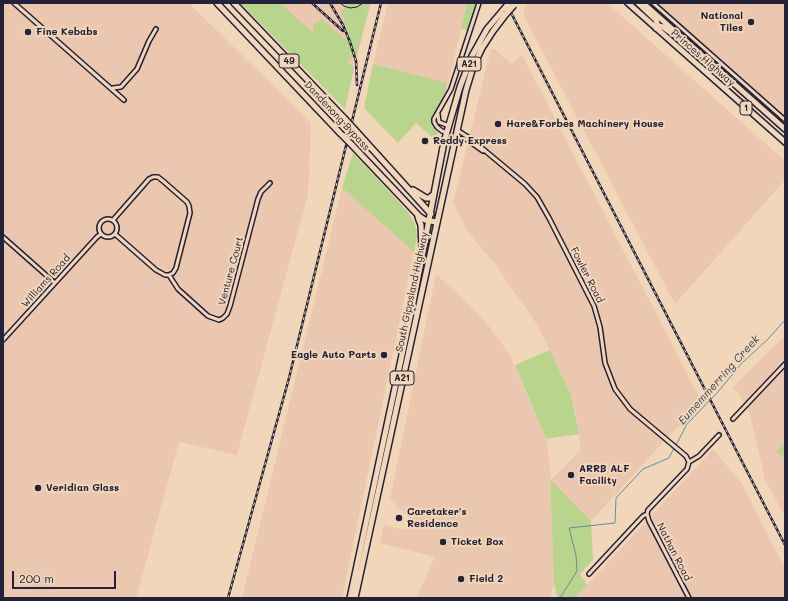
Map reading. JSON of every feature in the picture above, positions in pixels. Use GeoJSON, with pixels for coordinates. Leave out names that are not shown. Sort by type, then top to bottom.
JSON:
{"type":"FeatureCollection","features":[{"type":"Feature","properties":{"kind":"highway","name":"Dandenong Bypass"},"geometry":{"type":"LineString","coordinates":[[217,3],[416,214],[429,221]]}},
{"type":"Feature","properties":{"kind":"highway","name":"Dandenong Bypass"},"geometry":{"type":"LineString","coordinates":[[234,3],[344,118],[437,221]]}},
{"type":"Feature","properties":{"kind":"highway","name":"Princes Highway"},"geometry":{"type":"LineString","coordinates":[[628,3],[785,142]]}},
{"type":"Feature","properties":{"kind":"highway"},"geometry":{"type":"LineString","coordinates":[[638,3],[656,20],[656,28],[661,26],[666,28],[694,52],[704,57]]}},
{"type":"Feature","properties":{"kind":"highway","name":"Princes Highway"},"geometry":{"type":"LineString","coordinates":[[644,3],[785,129]]}},
{"type":"Feature","properties":{"kind":"highway","name":"South Gippsland Highway"},"geometry":{"type":"LineString","coordinates":[[415,308],[434,192],[447,132],[460,87],[472,56],[487,30],[513,4]]}},
{"type":"Feature","properties":{"kind":"highway","name":"South Gippsland Highway"},"geometry":{"type":"LineString","coordinates":[[350,598],[364,546],[415,308],[437,221],[467,84],[473,67],[488,38],[505,12]]}},
{"type":"Feature","properties":{"kind":"highway"},"geometry":{"type":"LineString","coordinates":[[708,74],[714,66]]}},
{"type":"Feature","properties":{"kind":"highway"},"geometry":{"type":"LineString","coordinates":[[449,126],[457,130]]}},
{"type":"Feature","properties":{"kind":"highway"},"geometry":{"type":"LineString","coordinates":[[447,132],[457,130]]}},
{"type":"Feature","properties":{"kind":"highway","name":"49"},"geometry":{"type":"LineString","coordinates":[[401,181],[425,198],[429,198],[434,192]]}},
{"type":"Feature","properties":{"kind":"highway","name":"49"},"geometry":{"type":"LineString","coordinates":[[416,214],[420,219],[421,225],[422,261]]}},
{"type":"Feature","properties":{"kind":"highway","name":"49"},"geometry":{"type":"LineString","coordinates":[[429,221],[437,221]]}},
{"type":"Feature","properties":{"kind":"highway","name":"South Gippsland Highway"},"geometry":{"type":"LineString","coordinates":[[355,598],[358,570]]}},
{"type":"Feature","properties":{"kind":"street"},"geometry":{"type":"LineString","coordinates":[[14,3],[124,100]]}},
{"type":"Feature","properties":{"kind":"street"},"geometry":{"type":"LineString","coordinates":[[447,132],[441,130],[434,123],[434,119],[452,85],[479,3]]}},
{"type":"Feature","properties":{"kind":"street","name":"Princes Highway"},"geometry":{"type":"LineString","coordinates":[[653,3],[785,120]]}},
{"type":"Feature","properties":{"kind":"street"},"geometry":{"type":"LineString","coordinates":[[649,8],[659,9]]}},
{"type":"Feature","properties":{"kind":"street"},"geometry":{"type":"LineString","coordinates":[[112,88],[121,87],[137,69],[156,29]]}},
{"type":"Feature","properties":{"kind":"street"},"geometry":{"type":"LineString","coordinates":[[714,66],[718,61]]}},
{"type":"Feature","properties":{"kind":"street"},"geometry":{"type":"LineString","coordinates":[[438,112],[439,122],[449,126]]}},
{"type":"Feature","properties":{"kind":"street","name":"Fowler Road"},"geometry":{"type":"LineString","coordinates":[[457,130],[468,136],[528,187],[544,208],[596,310],[605,363],[615,389],[630,409],[687,457],[689,462]]}},
{"type":"Feature","properties":{"kind":"street"},"geometry":{"type":"LineString","coordinates":[[454,141],[466,139],[478,148],[487,152]]}},
{"type":"Feature","properties":{"kind":"street"},"geometry":{"type":"LineString","coordinates":[[113,220],[149,179],[153,177],[158,177],[163,181],[189,206],[190,213],[176,268],[170,276],[165,276],[156,270],[115,234]]}},
{"type":"Feature","properties":{"kind":"street","name":"Venture Court"},"geometry":{"type":"LineString","coordinates":[[170,276],[178,289],[208,316],[219,320],[223,318],[227,314],[230,306],[258,199],[261,192],[270,184]]}},
{"type":"Feature","properties":{"kind":"street"},"geometry":{"type":"LineString","coordinates":[[107,219],[113,220],[117,225],[115,234],[110,237],[106,237],[101,234],[99,228],[102,222],[107,219]]}},
{"type":"Feature","properties":{"kind":"street","name":"Williams Road"},"geometry":{"type":"LineString","coordinates":[[3,340],[97,236],[101,234]]}},
{"type":"Feature","properties":{"kind":"street"},"geometry":{"type":"LineString","coordinates":[[3,237],[55,283]]}},
{"type":"Feature","properties":{"kind":"street"},"geometry":{"type":"LineString","coordinates":[[733,419],[785,364]]}},
{"type":"Feature","properties":{"kind":"street"},"geometry":{"type":"LineString","coordinates":[[589,574],[647,514],[648,510],[687,468],[689,462],[698,457],[719,435]]}},
{"type":"Feature","properties":{"kind":"street","name":"Nathan Road"},"geometry":{"type":"LineString","coordinates":[[647,514],[649,521],[689,598]]}},
{"type":"Feature","properties":{"kind":"shaded area"},"geometry":{"type":"Polygon","coordinates":[[[3,3],[189,3],[311,123],[308,194],[237,455],[179,442],[136,598],[3,597],[3,3]]]}},
{"type":"Feature","properties":{"kind":"shaded area"},"geometry":{"type":"Polygon","coordinates":[[[280,3],[371,3],[357,57],[353,58],[354,68],[280,3]]]}},
{"type":"Feature","properties":{"kind":"shaded area"},"geometry":{"type":"Polygon","coordinates":[[[388,3],[467,3],[448,84],[373,65],[388,3]]]}},
{"type":"Feature","properties":{"kind":"shaded area"},"geometry":{"type":"Polygon","coordinates":[[[528,3],[607,3],[785,161],[785,180],[675,304],[528,24],[523,11],[528,3]]]}},
{"type":"Feature","properties":{"kind":"shaded area"},"geometry":{"type":"Polygon","coordinates":[[[658,3],[785,3],[785,115],[674,18],[658,3]]]}},
{"type":"Feature","properties":{"kind":"shaded area"},"geometry":{"type":"Polygon","coordinates":[[[491,49],[495,49],[511,64],[522,55],[702,402],[591,521],[551,481],[554,584],[550,598],[416,598],[435,557],[380,543],[384,525],[406,530],[409,518],[390,499],[436,274],[488,325],[510,355],[547,442],[551,480],[581,450],[575,409],[564,379],[538,326],[494,263],[468,232],[453,203],[491,49]]]}},
{"type":"Feature","properties":{"kind":"shaded area"},"geometry":{"type":"Polygon","coordinates":[[[342,188],[414,252],[342,598],[242,598],[342,188]]]}},
{"type":"Feature","properties":{"kind":"shaded area"},"geometry":{"type":"Polygon","coordinates":[[[785,336],[785,517],[765,479],[750,415],[741,397],[733,387],[785,336]]]}},
{"type":"Feature","properties":{"kind":"shaded area"},"geometry":{"type":"Polygon","coordinates":[[[713,449],[742,484],[785,568],[785,598],[575,598],[713,449]]]}},
{"type":"Feature","properties":{"kind":"green space"},"geometry":{"type":"Polygon","coordinates":[[[240,3],[280,3],[314,33],[313,25],[322,19],[344,39],[350,37],[341,11],[349,4],[370,3],[357,55],[347,61],[354,68],[345,109],[240,3]]]}},
{"type":"Feature","properties":{"kind":"green space"},"geometry":{"type":"Polygon","coordinates":[[[467,3],[475,3],[476,8],[468,30],[461,29],[467,3]]]}},
{"type":"Feature","properties":{"kind":"green space"},"geometry":{"type":"Polygon","coordinates":[[[373,64],[447,83],[436,141],[416,123],[398,143],[364,108],[373,64]]]}},
{"type":"Feature","properties":{"kind":"green space"},"geometry":{"type":"Polygon","coordinates":[[[353,153],[408,212],[415,225],[417,236],[414,252],[342,188],[353,153]]]}},
{"type":"Feature","properties":{"kind":"green space"},"geometry":{"type":"Polygon","coordinates":[[[550,350],[571,395],[579,434],[546,439],[515,365],[550,350]]]}},
{"type":"Feature","properties":{"kind":"green space"},"geometry":{"type":"Polygon","coordinates":[[[784,444],[785,445],[785,459],[776,451],[784,444]]]}},
{"type":"Feature","properties":{"kind":"green space"},"geometry":{"type":"Polygon","coordinates":[[[551,480],[591,521],[593,560],[580,574],[587,585],[575,598],[558,598],[554,584],[551,480]]]}},
{"type":"Feature","properties":{"kind":"waterway","name":"Eumemmerring Creek"},"geometry":{"type":"LineString","coordinates":[[676,445],[687,424],[717,393],[741,364],[768,339],[785,320]]}},
{"type":"Feature","properties":{"kind":"waterway","name":"Eumemmerring Creek"},"geometry":{"type":"LineString","coordinates":[[560,598],[577,571],[576,555],[569,528],[615,523],[616,498],[643,469],[669,458],[674,448]]}},
{"type":"Feature","properties":{"kind":"tram line"},"geometry":{"type":"LineString","coordinates":[[340,3],[350,8],[357,7],[363,3]]}},
{"type":"Feature","properties":{"kind":"railway"},"geometry":{"type":"LineString","coordinates":[[312,3],[343,31]]}},
{"type":"Feature","properties":{"kind":"railway"},"geometry":{"type":"LineString","coordinates":[[330,3],[343,25],[350,42],[356,61],[357,85]]}},
{"type":"Feature","properties":{"kind":"railway"},"geometry":{"type":"LineString","coordinates":[[228,598],[289,378],[381,3]]}},
{"type":"Feature","properties":{"kind":"railway"},"geometry":{"type":"LineString","coordinates":[[506,3],[785,545]]}},
{"type":"Feature","properties":{"kind":"place","name":"National Tiles"},"geometry":{"type":"Point","coordinates":[751,22]}},
{"type":"Feature","properties":{"kind":"place","name":"Fine Kebabs"},"geometry":{"type":"Point","coordinates":[28,32]}},
{"type":"Feature","properties":{"kind":"place","name":"Hare&Forbes Machinery House"},"geometry":{"type":"Point","coordinates":[498,124]}},
{"type":"Feature","properties":{"kind":"place","name":"Reddy Express"},"geometry":{"type":"Point","coordinates":[425,141]}},
{"type":"Feature","properties":{"kind":"place","name":"Eagle Auto Parts"},"geometry":{"type":"Point","coordinates":[384,355]}},
{"type":"Feature","properties":{"kind":"place","name":"ARRB ALF Facility"},"geometry":{"type":"Point","coordinates":[571,475]}},
{"type":"Feature","properties":{"kind":"place","name":"Veridian Glass"},"geometry":{"type":"Point","coordinates":[38,488]}},
{"type":"Feature","properties":{"kind":"place","name":"Caretaker's Residence"},"geometry":{"type":"Point","coordinates":[399,518]}},
{"type":"Feature","properties":{"kind":"place","name":"Ticket Box"},"geometry":{"type":"Point","coordinates":[443,542]}},
{"type":"Feature","properties":{"kind":"place","name":"Field 2"},"geometry":{"type":"Point","coordinates":[461,579]}}]}
